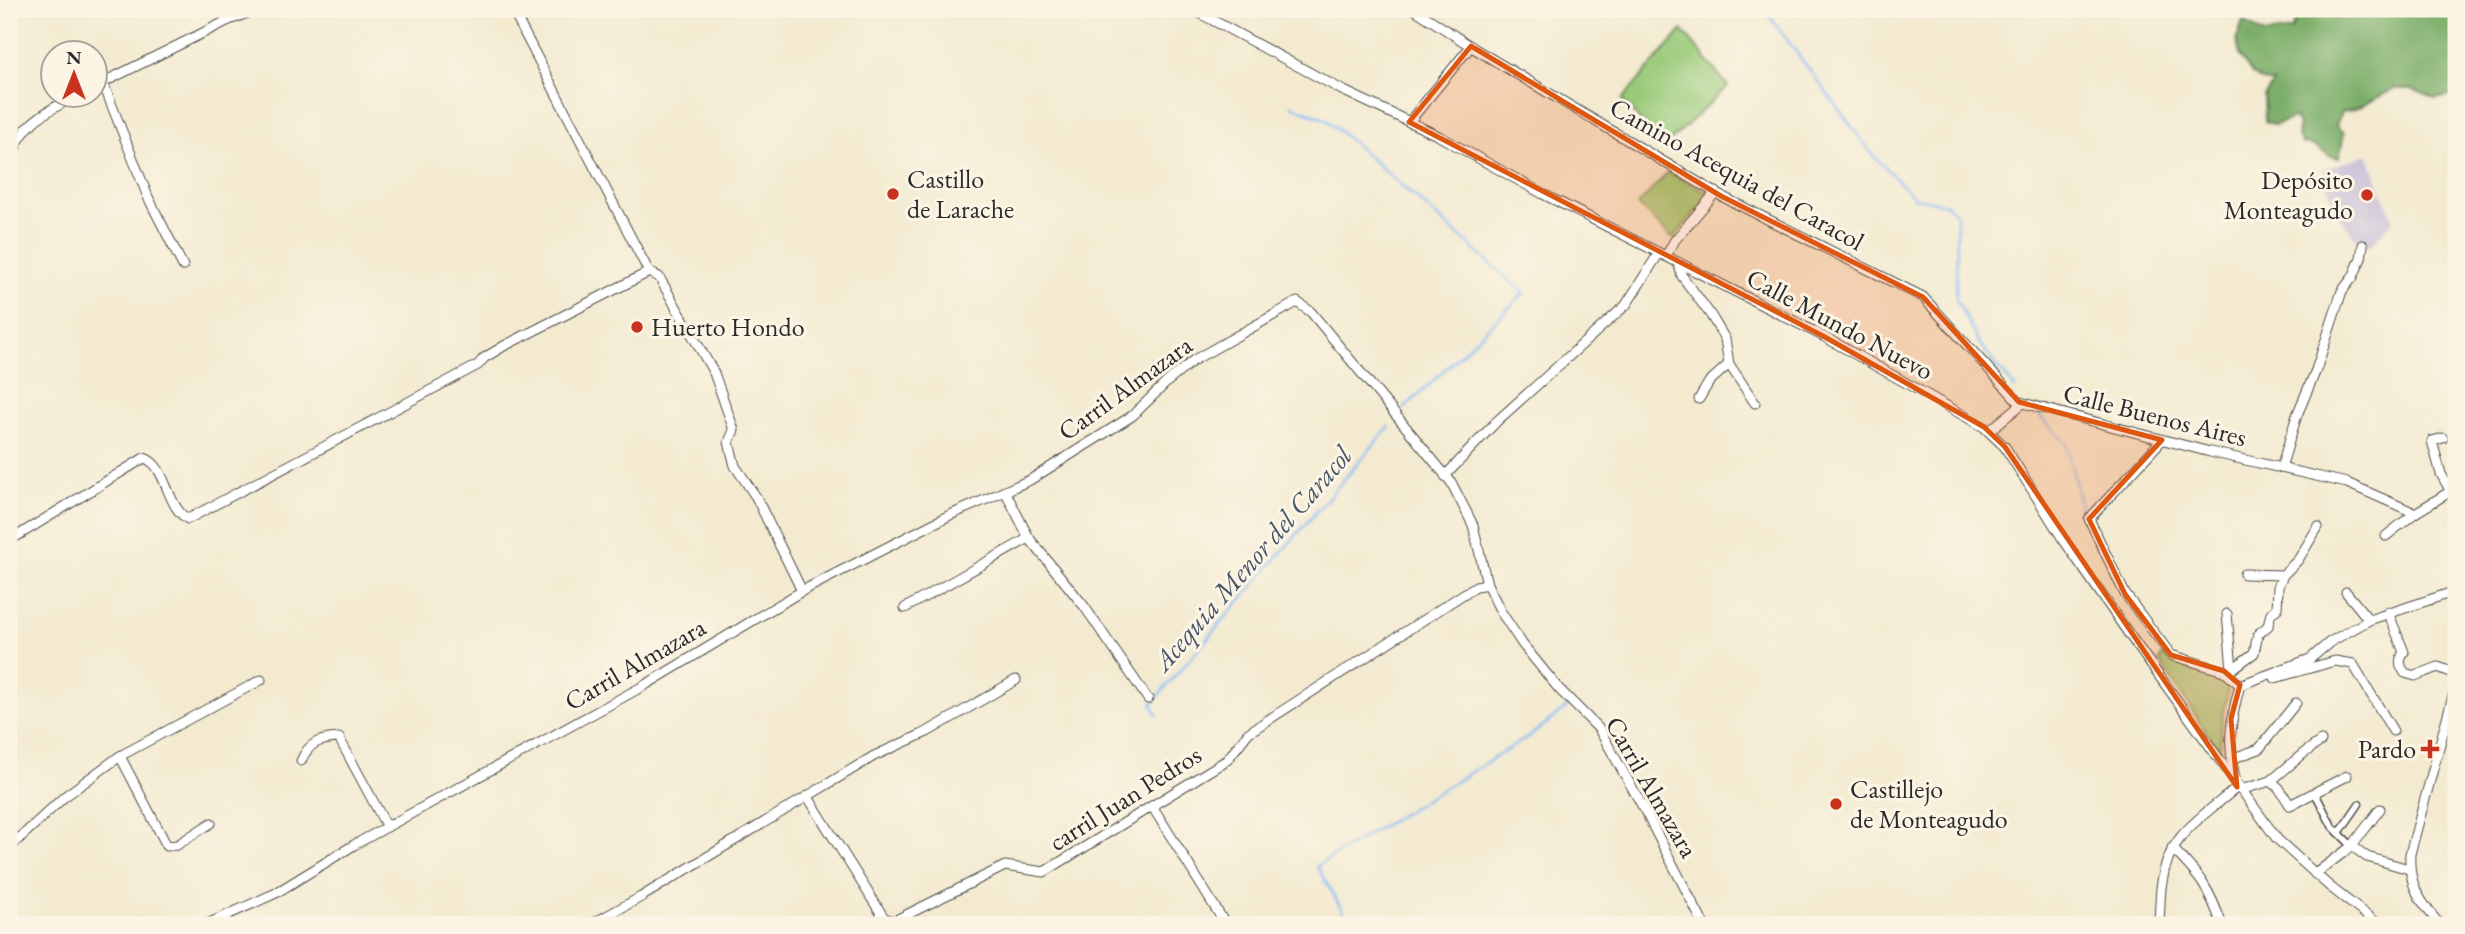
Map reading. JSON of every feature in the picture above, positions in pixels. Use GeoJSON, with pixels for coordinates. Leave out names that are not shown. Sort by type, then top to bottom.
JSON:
{"type":"FeatureCollection","features":[{"type":"Feature","properties":{"kind":"street"},"geometry":{"type":"LineString","coordinates":[[223,9],[229,20]]}},
{"type":"Feature","properties":{"kind":"street"},"geometry":{"type":"LineString","coordinates":[[108,80],[229,20],[258,9]]}},
{"type":"Feature","properties":{"kind":"street"},"geometry":{"type":"LineString","coordinates":[[512,9],[649,272],[659,277],[714,373],[734,430],[729,442],[735,466],[756,497],[802,591]]}},
{"type":"Feature","properties":{"kind":"street","name":"Calle Mundo Nuevo"},"geometry":{"type":"LineString","coordinates":[[1192,9],[1543,194],[1823,336],[1989,431],[2005,447],[2078,561],[2277,839],[2315,874],[2374,921],[2387,925]]}},
{"type":"Feature","properties":{"kind":"street","name":"Camino Acequia del Caracol"},"geometry":{"type":"LineString","coordinates":[[1414,9],[1471,46],[1716,192],[1923,297],[2021,402]]}},
{"type":"Feature","properties":{"kind":"street"},"geometry":{"type":"LineString","coordinates":[[1409,122],[1471,46]]}},
{"type":"Feature","properties":{"kind":"street"},"geometry":{"type":"LineString","coordinates":[[108,106],[148,197],[183,266]]}},
{"type":"Feature","properties":{"kind":"street"},"geometry":{"type":"LineString","coordinates":[[9,161],[16,140],[41,114],[53,108]]}},
{"type":"Feature","properties":{"kind":"street"},"geometry":{"type":"LineString","coordinates":[[1445,476],[1497,421],[1626,305],[1662,254],[1716,192]]}},
{"type":"Feature","properties":{"kind":"street"},"geometry":{"type":"LineString","coordinates":[[2281,468],[2297,415],[2316,370],[2342,291],[2353,277],[2363,245]]}},
{"type":"Feature","properties":{"kind":"street"},"geometry":{"type":"LineString","coordinates":[[1678,262],[1682,276],[1725,339],[1729,363],[1755,403]]}},
{"type":"Feature","properties":{"kind":"street"},"geometry":{"type":"LineString","coordinates":[[9,541],[144,458],[157,468],[179,512],[188,519],[478,365],[484,358],[504,346],[649,272]]}},
{"type":"Feature","properties":{"kind":"street","name":"Carril Almazara"},"geometry":{"type":"LineString","coordinates":[[205,925],[276,893],[387,827],[647,684],[802,591],[948,516],[1030,480],[1132,416],[1194,360],[1297,302],[1311,312],[1445,476],[1473,525],[1487,584],[1523,645],[1559,689],[1599,729],[1704,925]]}},
{"type":"Feature","properties":{"kind":"street"},"geometry":{"type":"LineString","coordinates":[[1699,399],[1709,382],[1729,363]]}},
{"type":"Feature","properties":{"kind":"street"},"geometry":{"type":"LineString","coordinates":[[1989,431],[2021,402]]}},
{"type":"Feature","properties":{"kind":"street","name":"Calle Buenos Aires"},"geometry":{"type":"LineString","coordinates":[[2021,402],[2162,440],[2347,484],[2415,513]]}},
{"type":"Feature","properties":{"kind":"street"},"geometry":{"type":"LineString","coordinates":[[2386,536],[2415,513],[2453,489],[2441,474],[2432,441],[2444,438]]}},
{"type":"Feature","properties":{"kind":"street"},"geometry":{"type":"LineString","coordinates":[[2162,440],[2089,519],[2125,594],[2171,655],[2230,671]]}},
{"type":"Feature","properties":{"kind":"street"},"geometry":{"type":"LineString","coordinates":[[1006,491],[1029,538],[1084,606],[1148,699]]}},
{"type":"Feature","properties":{"kind":"street"},"geometry":{"type":"LineString","coordinates":[[2230,671],[2254,653],[2258,634],[2268,626],[2271,613],[2277,609],[2278,587],[2283,575],[2298,560],[2318,527]]}},
{"type":"Feature","properties":{"kind":"street"},"geometry":{"type":"LineString","coordinates":[[905,608],[1029,538]]}},
{"type":"Feature","properties":{"kind":"street"},"geometry":{"type":"LineString","coordinates":[[2244,574],[2283,575]]}},
{"type":"Feature","properties":{"kind":"street","name":"carril Juan Pedros"},"geometry":{"type":"LineString","coordinates":[[808,797],[884,918],[894,921],[1005,866],[1044,872],[1227,760],[1248,733],[1476,586],[1487,584]]}},
{"type":"Feature","properties":{"kind":"street"},"geometry":{"type":"LineString","coordinates":[[2240,685],[2310,659],[2330,642],[2369,620],[2456,591]]}},
{"type":"Feature","properties":{"kind":"street"},"geometry":{"type":"LineString","coordinates":[[2346,592],[2369,620]]}},
{"type":"Feature","properties":{"kind":"street"},"geometry":{"type":"LineString","coordinates":[[2388,612],[2404,652],[2400,658],[2404,673],[2415,676],[2438,667],[2456,674]]}},
{"type":"Feature","properties":{"kind":"street"},"geometry":{"type":"LineString","coordinates":[[2227,614],[2230,671],[2240,685]]}},
{"type":"Feature","properties":{"kind":"street"},"geometry":{"type":"LineString","coordinates":[[2261,678],[2262,681],[2335,661],[2348,662],[2355,667],[2392,731]]}},
{"type":"Feature","properties":{"kind":"street"},"geometry":{"type":"LineString","coordinates":[[9,848],[64,797],[120,756],[261,680]]}},
{"type":"Feature","properties":{"kind":"street"},"geometry":{"type":"LineString","coordinates":[[590,925],[874,756],[927,732],[1016,680]]}},
{"type":"Feature","properties":{"kind":"street"},"geometry":{"type":"LineString","coordinates":[[2239,788],[2231,759],[2231,719],[2240,685]]}},
{"type":"Feature","properties":{"kind":"street"},"geometry":{"type":"LineString","coordinates":[[2440,925],[2418,898],[2409,869],[2413,838],[2456,685]]}},
{"type":"Feature","properties":{"kind":"street"},"geometry":{"type":"LineString","coordinates":[[2231,759],[2259,749],[2296,703]]}},
{"type":"Feature","properties":{"kind":"street"},"geometry":{"type":"LineString","coordinates":[[301,761],[305,752],[320,739],[339,738],[387,827]]}},
{"type":"Feature","properties":{"kind":"street"},"geometry":{"type":"LineString","coordinates":[[2158,925],[2162,881],[2172,848],[2188,826],[2239,788],[2271,781],[2321,741]]}},
{"type":"Feature","properties":{"kind":"street"},"geometry":{"type":"LineString","coordinates":[[120,756],[167,846],[177,845],[211,823]]}},
{"type":"Feature","properties":{"kind":"street"},"geometry":{"type":"LineString","coordinates":[[2271,781],[2290,805],[2347,776]]}},
{"type":"Feature","properties":{"kind":"street"},"geometry":{"type":"LineString","coordinates":[[2315,793],[2332,826],[2352,846],[2367,858],[2409,869]]}},
{"type":"Feature","properties":{"kind":"street"},"geometry":{"type":"LineString","coordinates":[[2339,833],[2359,804]]}},
{"type":"Feature","properties":{"kind":"street"},"geometry":{"type":"LineString","coordinates":[[1152,806],[1226,925]]}},
{"type":"Feature","properties":{"kind":"street"},"geometry":{"type":"LineString","coordinates":[[2315,874],[2352,846],[2380,809]]}},
{"type":"Feature","properties":{"kind":"street"},"geometry":{"type":"LineString","coordinates":[[2172,848],[2194,869],[2210,892],[2222,925]]}},
{"type":"Feature","properties":{"kind":"highlighted area"},"geometry":{"type":"Polygon","coordinates":[[[1471,46],[1721,196],[1923,297],[2019,402],[2162,440],[2089,519],[2125,594],[2171,655],[2224,671],[2240,685],[2231,719],[2237,787],[2005,447],[1984,427],[1823,336],[1409,122],[1471,46]]]}},
{"type":"Feature","properties":{"kind":"shaded area"},"geometry":{"type":"Polygon","coordinates":[[[2368,154],[2393,220],[2370,246],[2359,243],[2333,208],[2324,169],[2368,154]]]}},
{"type":"Feature","properties":{"kind":"green space"},"geometry":{"type":"Polygon","coordinates":[[[2301,9],[2456,9],[2456,94],[2436,99],[2412,89],[2394,89],[2353,110],[2341,112],[2336,126],[2344,133],[2339,158],[2301,143],[2297,134],[2299,124],[2294,118],[2275,125],[2265,121],[2264,96],[2273,83],[2262,81],[2252,74],[2239,55],[2237,38],[2243,21],[2264,34],[2292,30],[2301,9]]]}},
{"type":"Feature","properties":{"kind":"green space"},"geometry":{"type":"Polygon","coordinates":[[[1682,30],[1728,86],[1664,147],[1622,100],[1682,30]]]}},
{"type":"Feature","properties":{"kind":"green space"},"geometry":{"type":"Polygon","coordinates":[[[1668,172],[1711,194],[1673,239],[1638,205],[1668,172]]]}},
{"type":"Feature","properties":{"kind":"green space"},"geometry":{"type":"Polygon","coordinates":[[[2162,655],[2181,665],[2226,677],[2228,694],[2222,716],[2220,753],[2159,661],[2162,655]]]}},
{"type":"Feature","properties":{"kind":"waterway"},"geometry":{"type":"LineString","coordinates":[[1764,9],[1873,155],[1915,198],[1946,204],[1957,213],[1956,299],[1978,342],[2015,388]]}},
{"type":"Feature","properties":{"kind":"waterway","name":"Acequia Menor del Caracol"},"geometry":{"type":"LineString","coordinates":[[1292,106],[1327,120],[1524,293],[1405,408]]}},
{"type":"Feature","properties":{"kind":"waterway"},"geometry":{"type":"LineString","coordinates":[[2033,409],[2066,443],[2084,521]]}},
{"type":"Feature","properties":{"kind":"waterway","name":"Acequia Menor del Caracol"},"geometry":{"type":"LineString","coordinates":[[1157,715],[1152,703],[1389,427]]}},
{"type":"Feature","properties":{"kind":"waterway"},"geometry":{"type":"LineString","coordinates":[[1345,925],[1346,917],[1317,866],[1530,736],[1570,705]]}},
{"type":"Feature","properties":{"kind":"place","name":"Castillo de Larache"},"geometry":{"type":"Point","coordinates":[893,194]}},
{"type":"Feature","properties":{"kind":"place","name":"Depósito Monteagudo"},"geometry":{"type":"Point","coordinates":[2367,195]}},
{"type":"Feature","properties":{"kind":"place","name":"Huerto Hondo"},"geometry":{"type":"Point","coordinates":[637,327]}},
{"type":"Feature","properties":{"kind":"place","name":"Pardo"},"geometry":{"type":"Point","coordinates":[2430,749]}},
{"type":"Feature","properties":{"kind":"place","name":"Castillejo de Monteagudo"},"geometry":{"type":"Point","coordinates":[1836,804]}}]}
